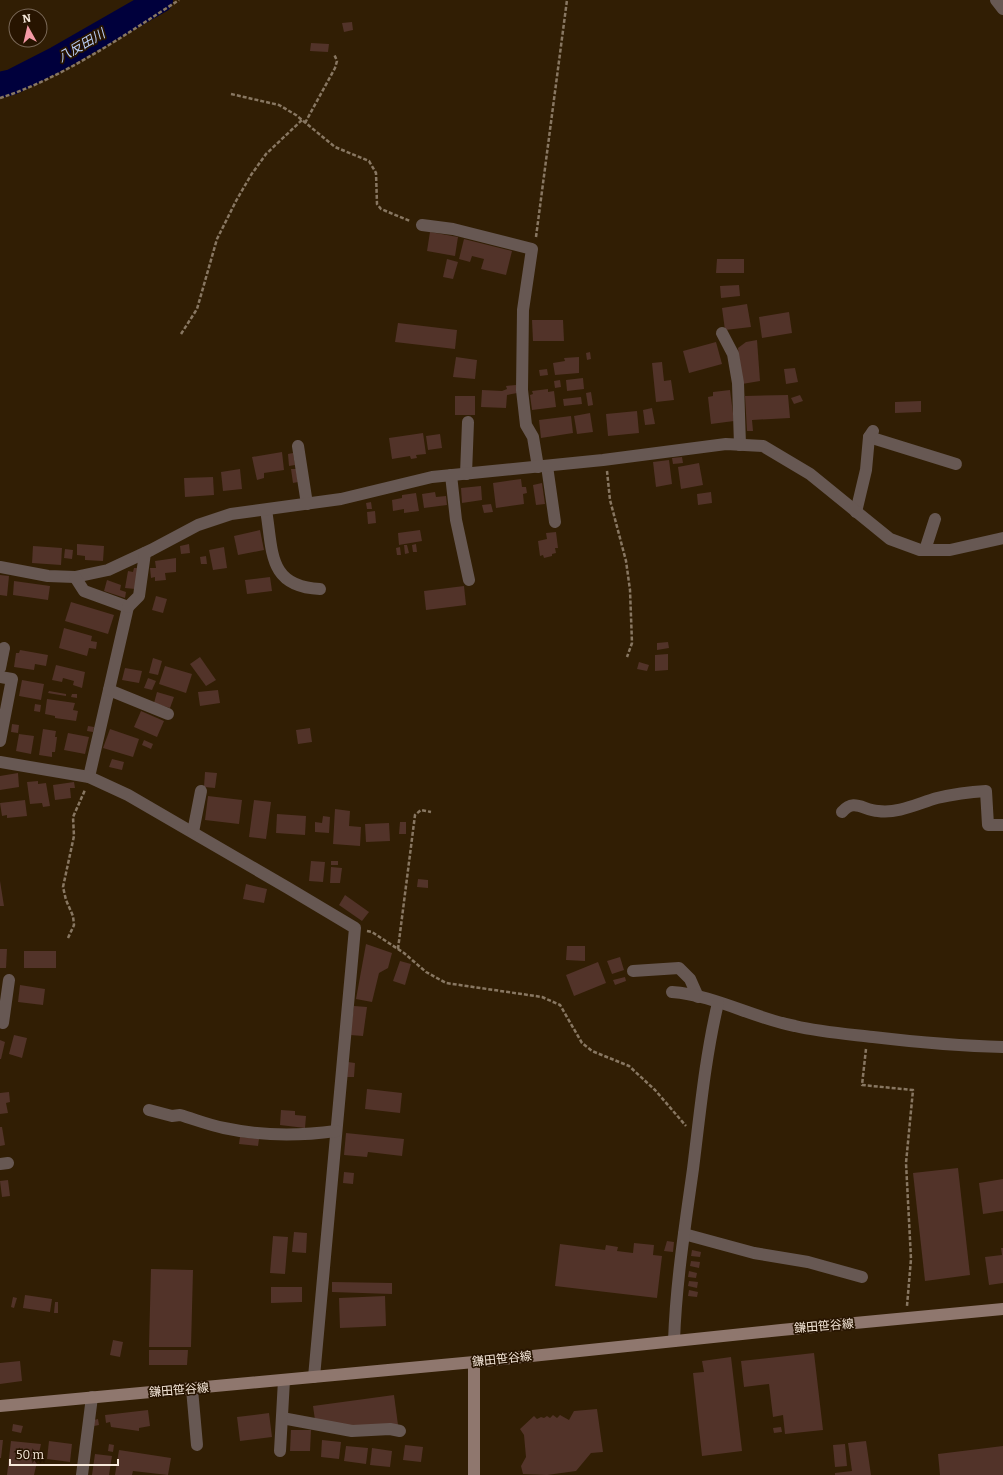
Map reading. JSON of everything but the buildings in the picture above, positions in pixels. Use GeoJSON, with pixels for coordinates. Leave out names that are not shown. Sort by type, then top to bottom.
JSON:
{"type":"FeatureCollection","features":[{"type":"Feature","properties":{"kind":"street"},"geometry":{"type":"LineString","coordinates":[[996,0],[1003,9]]}},
{"type":"Feature","properties":{"kind":"street"},"geometry":{"type":"LineString","coordinates":[[422,225],[453,229],[532,249],[523,310],[522,390],[526,425],[533,436],[542,466],[555,522]]}},
{"type":"Feature","properties":{"kind":"street"},"geometry":{"type":"LineString","coordinates":[[722,333],[733,354],[738,383],[740,445]]}},
{"type":"Feature","properties":{"kind":"street"},"geometry":{"type":"LineString","coordinates":[[466,474],[468,422]]}},
{"type":"Feature","properties":{"kind":"street"},"geometry":{"type":"LineString","coordinates":[[856,512],[866,470],[871,434],[956,464]]}},
{"type":"Feature","properties":{"kind":"street"},"geometry":{"type":"LineString","coordinates":[[0,567],[48,576],[75,577],[108,570],[145,553],[198,525],[231,514],[341,500],[432,477],[605,460],[726,444],[763,446],[810,474],[890,539],[925,550],[950,550],[1003,538]]}},
{"type":"Feature","properties":{"kind":"street"},"geometry":{"type":"LineString","coordinates":[[298,446],[307,504]]}},
{"type":"Feature","properties":{"kind":"street"},"geometry":{"type":"LineString","coordinates":[[451,476],[456,520],[468,580]]}},
{"type":"Feature","properties":{"kind":"street"},"geometry":{"type":"LineString","coordinates":[[266,510],[274,561],[278,571],[295,585],[320,589]]}},
{"type":"Feature","properties":{"kind":"street"},"geometry":{"type":"LineString","coordinates":[[925,550],[936,519]]}},
{"type":"Feature","properties":{"kind":"street"},"geometry":{"type":"LineString","coordinates":[[89,777],[128,607],[139,596],[145,553]]}},
{"type":"Feature","properties":{"kind":"street"},"geometry":{"type":"LineString","coordinates":[[75,577],[84,591],[128,607]]}},
{"type":"Feature","properties":{"kind":"street"},"geometry":{"type":"LineString","coordinates":[[0,668],[4,648]]}},
{"type":"Feature","properties":{"kind":"street"},"geometry":{"type":"LineString","coordinates":[[0,677],[12,679],[0,741]]}},
{"type":"Feature","properties":{"kind":"street"},"geometry":{"type":"LineString","coordinates":[[109,690],[168,714]]}},
{"type":"Feature","properties":{"kind":"street"},"geometry":{"type":"LineString","coordinates":[[0,762],[89,777],[128,795],[355,928],[314,1378]]}},
{"type":"Feature","properties":{"kind":"street"},"geometry":{"type":"LineString","coordinates":[[842,812],[850,806],[856,804],[877,811],[896,810],[962,792],[986,791],[988,825],[1003,825]]}},
{"type":"Feature","properties":{"kind":"street"},"geometry":{"type":"LineString","coordinates":[[193,832],[201,792]]}},
{"type":"Feature","properties":{"kind":"street"},"geometry":{"type":"LineString","coordinates":[[632,971],[679,968],[690,979],[698,997]]}},
{"type":"Feature","properties":{"kind":"street"},"geometry":{"type":"LineString","coordinates":[[5,1023],[9,980]]}},
{"type":"Feature","properties":{"kind":"street"},"geometry":{"type":"LineString","coordinates":[[672,992],[698,997],[793,1026],[937,1044],[1003,1047]]}},
{"type":"Feature","properties":{"kind":"street"},"geometry":{"type":"LineString","coordinates":[[674,1341],[676,1299],[709,1041],[718,1003]]}},
{"type":"Feature","properties":{"kind":"street"},"geometry":{"type":"LineString","coordinates":[[149,1110],[172,1116],[180,1115],[224,1128],[272,1135],[336,1132]]}},
{"type":"Feature","properties":{"kind":"street"},"geometry":{"type":"LineString","coordinates":[[684,1234],[754,1253],[808,1262],[862,1277]]}},
{"type":"Feature","properties":{"kind":"street","name":"鎌田笹谷線"},"geometry":{"type":"LineString","coordinates":[[0,1406],[314,1378],[1003,1309]]}},
{"type":"Feature","properties":{"kind":"street"},"geometry":{"type":"LineString","coordinates":[[474,1362],[474,1475]]}},
{"type":"Feature","properties":{"kind":"street"},"geometry":{"type":"LineString","coordinates":[[280,1451],[284,1380]]}},
{"type":"Feature","properties":{"kind":"street"},"geometry":{"type":"LineString","coordinates":[[192,1389],[198,1445]]}},
{"type":"Feature","properties":{"kind":"street"},"geometry":{"type":"LineString","coordinates":[[82,1475],[92,1398]]}},
{"type":"Feature","properties":{"kind":"street"},"geometry":{"type":"LineString","coordinates":[[282,1418],[352,1431],[390,1429],[400,1432]]}},
{"type":"Feature","properties":{"kind":"path"},"geometry":{"type":"LineString","coordinates":[[0,98],[19,92],[110,44],[179,0]]}},
{"type":"Feature","properties":{"kind":"path"},"geometry":{"type":"LineString","coordinates":[[532,249],[536,232],[567,0]]}},
{"type":"Feature","properties":{"kind":"path"},"geometry":{"type":"LineString","coordinates":[[305,123],[335,68],[337,61],[334,54]]}},
{"type":"Feature","properties":{"kind":"path"},"geometry":{"type":"LineString","coordinates":[[231,94],[279,105],[302,120],[335,147],[369,160],[376,173],[377,204],[381,209],[422,225]]}},
{"type":"Feature","properties":{"kind":"path"},"geometry":{"type":"LineString","coordinates":[[181,334],[197,309],[217,239],[250,175],[266,154],[302,120]]}},
{"type":"Feature","properties":{"kind":"path"},"geometry":{"type":"LineString","coordinates":[[605,460],[610,500],[626,561],[630,590],[632,642],[627,657]]}},
{"type":"Feature","properties":{"kind":"path"},"geometry":{"type":"LineString","coordinates":[[68,938],[74,925],[74,916],[66,900],[63,888],[74,836],[73,817],[86,789],[89,777]]}},
{"type":"Feature","properties":{"kind":"path"},"geometry":{"type":"LineString","coordinates":[[398,949],[415,815],[422,810],[431,812]]}},
{"type":"Feature","properties":{"kind":"path"},"geometry":{"type":"LineString","coordinates":[[355,928],[372,932],[398,949],[426,972],[446,982],[542,997],[560,1005],[582,1043],[592,1050],[629,1066],[655,1090],[697,1137]]}},
{"type":"Feature","properties":{"kind":"path"},"geometry":{"type":"LineString","coordinates":[[868,1036],[862,1085],[913,1090],[906,1162],[911,1259],[907,1318]]}},
{"type":"Feature","properties":{"kind":"waterway","name":"八反田川"},"geometry":{"type":"LineString","coordinates":[[0,85],[12,82],[57,59],[160,0]]}}]}
